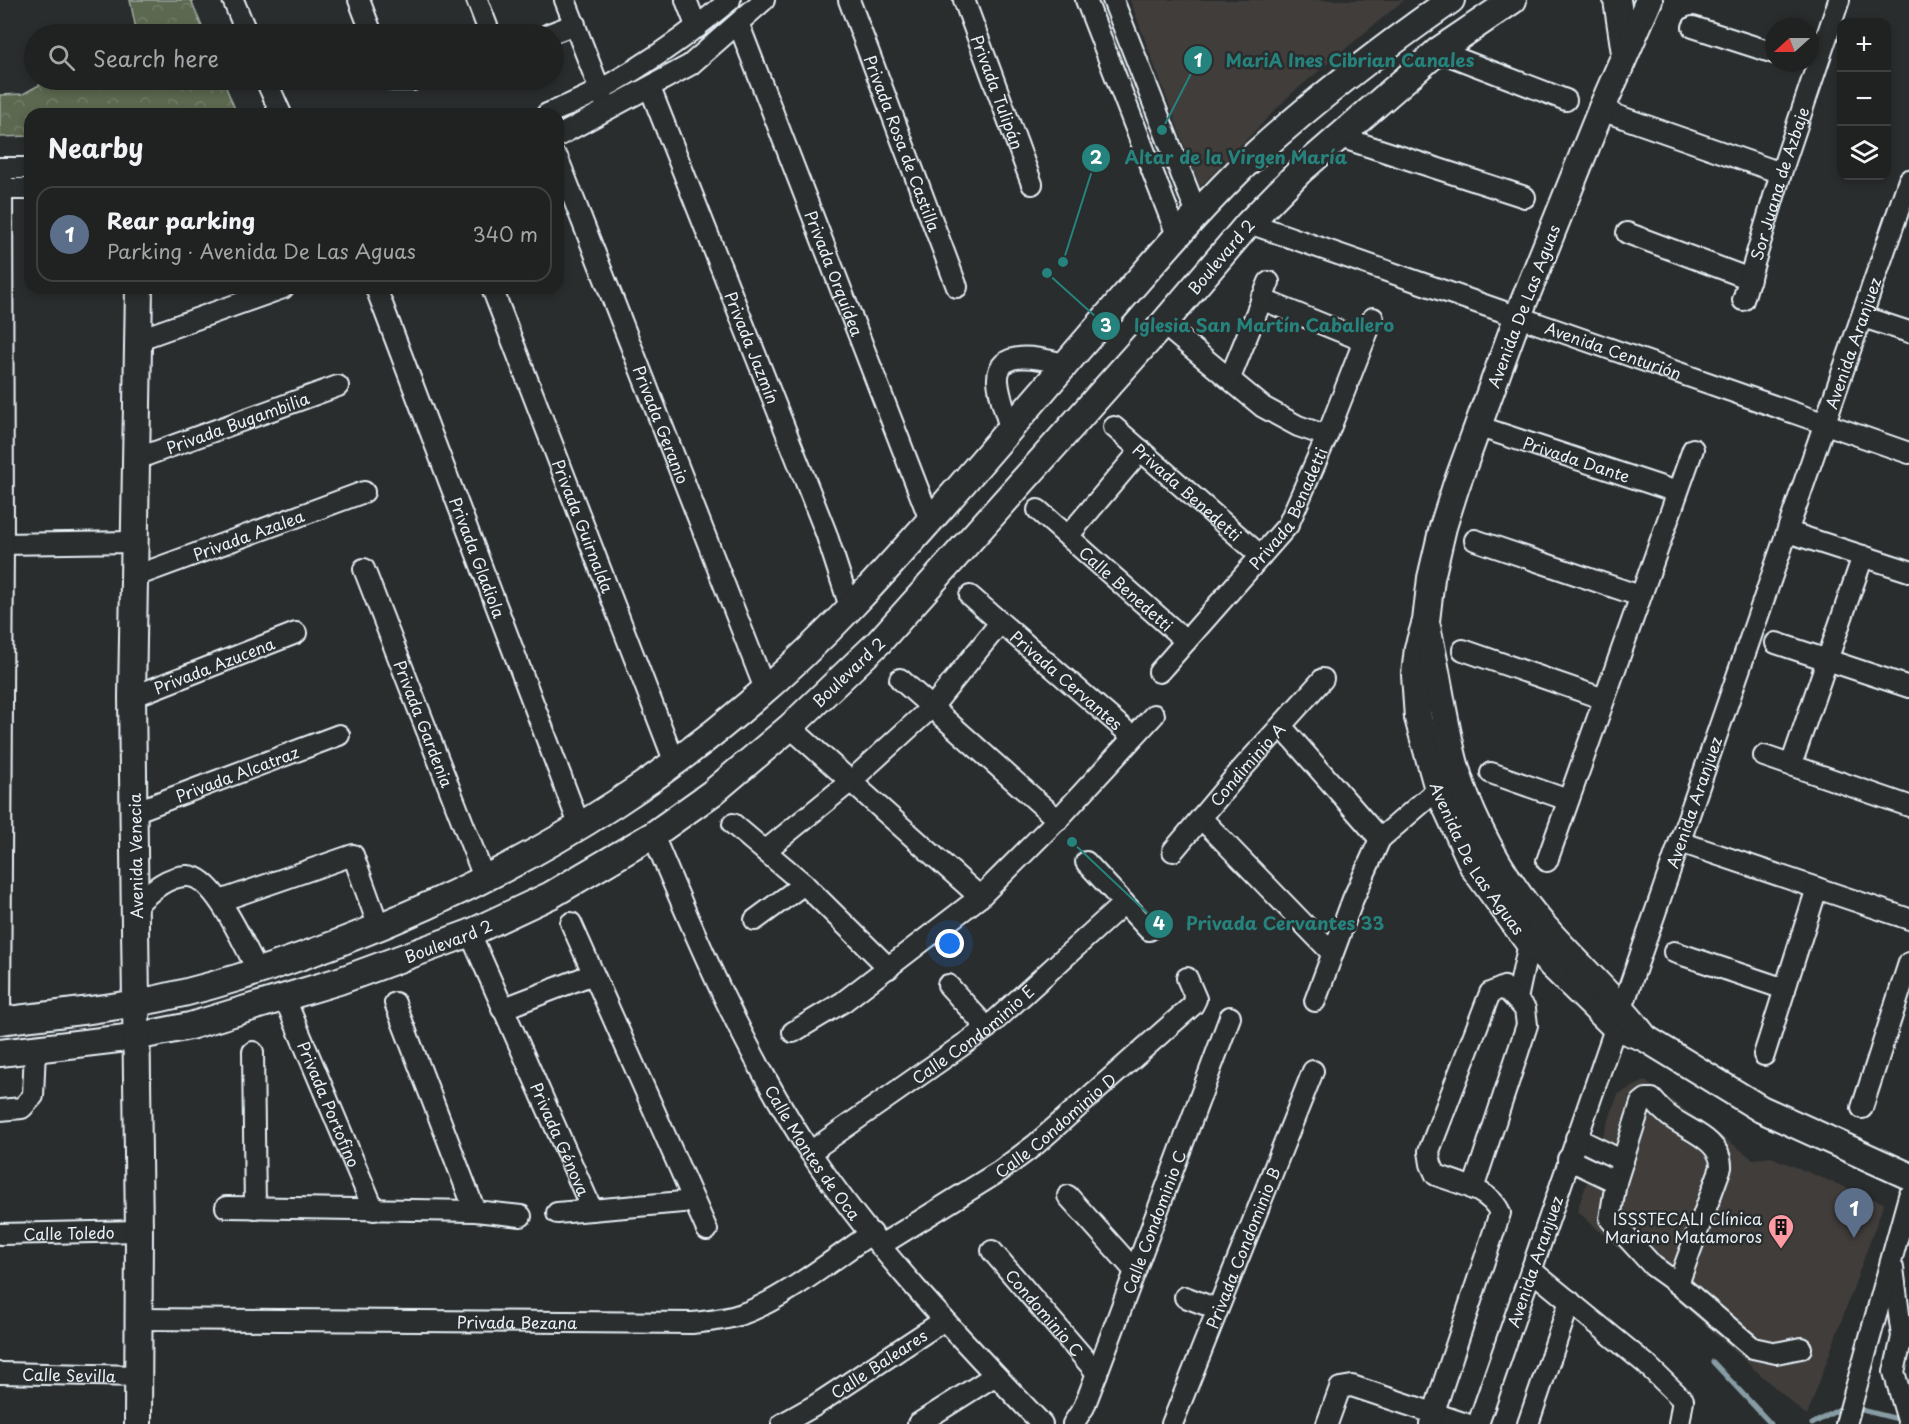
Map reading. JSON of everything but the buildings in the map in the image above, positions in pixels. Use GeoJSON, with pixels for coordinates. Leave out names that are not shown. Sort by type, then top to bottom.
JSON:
{"type":"FeatureCollection","features":[{"type":"Feature","properties":{"kind":"main road"},"geometry":{"type":"LineString","coordinates":[[0,1021],[136,1003],[258,971],[379,927],[485,880],[580,827],[675,763],[765,689],[850,607],[930,520],[1177,235],[1257,153],[1312,106],[1451,0]]}},
{"type":"Feature","properties":{"kind":"main road","name":"Boulevard 2"},"geometry":{"type":"LineString","coordinates":[[0,1053],[135,1037],[190,1026],[285,999],[470,933],[551,895],[653,835],[712,794],[790,727],[879,642],[1163,324],[1249,223],[1337,136],[1438,51],[1513,0]]}},
{"type":"Feature","properties":{"kind":"main road"},"geometry":{"type":"LineString","coordinates":[[1617,0],[1625,54]]}},
{"type":"Feature","properties":{"kind":"main road","name":"Avenida De Las Aguas"},"geometry":{"type":"LineString","coordinates":[[1649,0],[1601,110],[1518,316],[1443,527],[1431,578],[1426,621],[1418,648],[1415,675],[1418,718],[1438,789],[1474,868],[1529,943],[1645,1038],[1761,1109],[1909,1176]]}},
{"type":"Feature","properties":{"kind":"main road","name":"Avenida Venecia"},"geometry":{"type":"LineString","coordinates":[[138,1424],[139,1231],[132,697],[139,294]]}},
{"type":"Feature","properties":{"kind":"main road","name":"Avenida De Las Aguas"},"geometry":{"type":"LineString","coordinates":[[1426,621],[1455,763],[1473,813],[1495,857],[1520,895],[1619,1017]]}},
{"type":"Feature","properties":{"kind":"street"},"geometry":{"type":"LineString","coordinates":[[233,0],[243,24]]}},
{"type":"Feature","properties":{"kind":"street"},"geometry":{"type":"LineString","coordinates":[[359,0],[368,24]]}},
{"type":"Feature","properties":{"kind":"street"},"geometry":{"type":"LineString","coordinates":[[477,0],[486,24]]}},
{"type":"Feature","properties":{"kind":"street"},"geometry":{"type":"LineString","coordinates":[[565,0],[608,112]]}},
{"type":"Feature","properties":{"kind":"street"},"geometry":{"type":"LineString","coordinates":[[686,0],[697,28]]}},
{"type":"Feature","properties":{"kind":"street"},"geometry":{"type":"LineString","coordinates":[[559,108],[600,88],[697,28],[730,0]]}},
{"type":"Feature","properties":{"kind":"street"},"geometry":{"type":"LineString","coordinates":[[564,133],[608,112],[690,65],[764,0]]}},
{"type":"Feature","properties":{"kind":"street","name":"Privada Rosa de Castilla"},"geometry":{"type":"LineString","coordinates":[[849,0],[957,287]]}},
{"type":"Feature","properties":{"kind":"street","name":"Privada Tulipán"},"geometry":{"type":"LineString","coordinates":[[964,0],[1032,184]]}},
{"type":"Feature","properties":{"kind":"street"},"geometry":{"type":"LineString","coordinates":[[1086,0],[1177,235]]}},
{"type":"Feature","properties":{"kind":"street"},"geometry":{"type":"LineString","coordinates":[[1113,0],[1197,214]]}},
{"type":"Feature","properties":{"kind":"street","name":"Sor Juana de Azbaje"},"geometry":{"type":"LineString","coordinates":[[1819,45],[1839,0]]}},
{"type":"Feature","properties":{"kind":"street"},"geometry":{"type":"LineString","coordinates":[[564,28],[575,24]]}},
{"type":"Feature","properties":{"kind":"street","name":"Privada Orquídea"},"geometry":{"type":"LineString","coordinates":[[739,24],[930,520]]}},
{"type":"Feature","properties":{"kind":"street"},"geometry":{"type":"LineString","coordinates":[[1693,27],[1765,51]]}},
{"type":"Feature","properties":{"kind":"street"},"geometry":{"type":"LineString","coordinates":[[1438,51],[1566,100]]}},
{"type":"Feature","properties":{"kind":"street","name":"Sor Juana de Azbaje"},"geometry":{"type":"LineString","coordinates":[[1743,300],[1782,173],[1808,72]]}},
{"type":"Feature","properties":{"kind":"street","name":"Privada Jazmín"},"geometry":{"type":"LineString","coordinates":[[650,88],[826,533],[850,607]]}},
{"type":"Feature","properties":{"kind":"street"},"geometry":{"type":"LineString","coordinates":[[270,90],[278,108]]}},
{"type":"Feature","properties":{"kind":"street"},"geometry":{"type":"LineString","coordinates":[[1601,110],[1782,173]]}},
{"type":"Feature","properties":{"kind":"street"},"geometry":{"type":"LineString","coordinates":[[1337,136],[1526,197]]}},
{"type":"Feature","properties":{"kind":"street"},"geometry":{"type":"LineString","coordinates":[[0,1021],[1,168],[24,168]]}},
{"type":"Feature","properties":{"kind":"street","name":"Privada Geranio"},"geometry":{"type":"LineString","coordinates":[[564,174],[765,689]]}},
{"type":"Feature","properties":{"kind":"street","name":"Avenida Aranjuez"},"geometry":{"type":"LineString","coordinates":[[1478,1424],[1909,180]]}},
{"type":"Feature","properties":{"kind":"street"},"geometry":{"type":"LineString","coordinates":[[1,189],[24,189]]}},
{"type":"Feature","properties":{"kind":"street","name":"Avenida Centurión"},"geometry":{"type":"LineString","coordinates":[[1249,223],[1909,453]]}},
{"type":"Feature","properties":{"kind":"street"},"geometry":{"type":"LineString","coordinates":[[1627,233],[1750,279]]}},
{"type":"Feature","properties":{"kind":"street"},"geometry":{"type":"LineString","coordinates":[[1230,378],[1265,290],[1364,341]]}},
{"type":"Feature","properties":{"kind":"street"},"geometry":{"type":"LineString","coordinates":[[137,340],[266,294]]}},
{"type":"Feature","properties":{"kind":"street","name":"Privada Gladiola"},"geometry":{"type":"LineString","coordinates":[[378,294],[580,827]]}},
{"type":"Feature","properties":{"kind":"street","name":"Privada Guirnalda"},"geometry":{"type":"LineString","coordinates":[[494,294],[675,763]]}},
{"type":"Feature","properties":{"kind":"street"},"geometry":{"type":"LineString","coordinates":[[1863,317],[1909,332]]}},
{"type":"Feature","properties":{"kind":"street","name":"Privada Benadetti"},"geometry":{"type":"LineString","coordinates":[[1159,672],[1288,525],[1327,436],[1373,318]]}},
{"type":"Feature","properties":{"kind":"street"},"geometry":{"type":"LineString","coordinates":[[1163,324],[1263,407],[1298,426],[1327,436]]}},
{"type":"Feature","properties":{"kind":"street"},"geometry":{"type":"LineString","coordinates":[[1010,428],[998,381],[999,373],[1005,363],[1016,358],[1033,356],[1065,364]]}},
{"type":"Feature","properties":{"kind":"street","name":"Privada Bugambilia"},"geometry":{"type":"LineString","coordinates":[[136,459],[338,386]]}},
{"type":"Feature","properties":{"kind":"street","name":"Privada Dante"},"geometry":{"type":"LineString","coordinates":[[1477,426],[1677,492]]}},
{"type":"Feature","properties":{"kind":"street","name":"Privada Benedetti"},"geometry":{"type":"LineString","coordinates":[[1114,427],[1261,556]]}},
{"type":"Feature","properties":{"kind":"street"},"geometry":{"type":"LineString","coordinates":[[1547,861],[1693,449]]}},
{"type":"Feature","properties":{"kind":"street","name":"Calle Benedetti"},"geometry":{"type":"LineString","coordinates":[[1068,536],[1141,450]]}},
{"type":"Feature","properties":{"kind":"street","name":"Privada Azalea"},"geometry":{"type":"LineString","coordinates":[[133,577],[364,492]]}},
{"type":"Feature","properties":{"kind":"street","name":"Calle Benedetti"},"geometry":{"type":"LineString","coordinates":[[1038,510],[1186,640]]}},
{"type":"Feature","properties":{"kind":"street"},"geometry":{"type":"LineString","coordinates":[[1788,532],[1909,572]]}},
{"type":"Feature","properties":{"kind":"street"},"geometry":{"type":"LineString","coordinates":[[1475,540],[1640,596]]}},
{"type":"Feature","properties":{"kind":"street"},"geometry":{"type":"LineString","coordinates":[[2,544],[134,542]]}},
{"type":"Feature","properties":{"kind":"street"},"geometry":{"type":"LineString","coordinates":[[1791,765],[1863,556]]}},
{"type":"Feature","properties":{"kind":"street","name":"Privada Gardenia"},"geometry":{"type":"LineString","coordinates":[[364,569],[485,880]]}},
{"type":"Feature","properties":{"kind":"street","name":"Privada Cervantes"},"geometry":{"type":"LineString","coordinates":[[970,596],[1133,737]]}},
{"type":"Feature","properties":{"kind":"street","name":"Privada Cervantes"},"geometry":{"type":"LineString","coordinates":[[765,851],[851,781],[933,706],[1000,623]]}},
{"type":"Feature","properties":{"kind":"street","name":"Privada Azucena"},"geometry":{"type":"LineString","coordinates":[[132,697],[296,633]]}},
{"type":"Feature","properties":{"kind":"street"},"geometry":{"type":"LineString","coordinates":[[1776,643],[1909,687]]}},
{"type":"Feature","properties":{"kind":"street"},"geometry":{"type":"LineString","coordinates":[[1464,650],[1604,699]]}},
{"type":"Feature","properties":{"kind":"street"},"geometry":{"type":"LineString","coordinates":[[900,679],[933,706],[1058,820]]}},
{"type":"Feature","properties":{"kind":"street","name":"Condiminio A"},"geometry":{"type":"LineString","coordinates":[[1173,851],[1241,770],[1323,679]]}},
{"type":"Feature","properties":{"kind":"street","name":"Privada Cervantes"},"geometry":{"type":"LineString","coordinates":[[793,1032],[843,1002],[980,897],[1058,820],[1154,715]]}},
{"type":"Feature","properties":{"kind":"street"},"geometry":{"type":"LineString","coordinates":[[790,727],[980,897]]}},
{"type":"Feature","properties":{"kind":"street"},"geometry":{"type":"LineString","coordinates":[[1282,727],[1380,839]]}},
{"type":"Feature","properties":{"kind":"street","name":"Privada Alcatraz"},"geometry":{"type":"LineString","coordinates":[[134,812],[339,735]]}},
{"type":"Feature","properties":{"kind":"street"},"geometry":{"type":"LineString","coordinates":[[1764,756],[1909,806]]}},
{"type":"Feature","properties":{"kind":"street"},"geometry":{"type":"LineString","coordinates":[[1491,773],[1568,800]]}},
{"type":"Feature","properties":{"kind":"street"},"geometry":{"type":"LineString","coordinates":[[1315,1001],[1332,953],[1380,839],[1438,789]]}},
{"type":"Feature","properties":{"kind":"street"},"geometry":{"type":"LineString","coordinates":[[1202,819],[1332,953]]}},
{"type":"Feature","properties":{"kind":"street"},"geometry":{"type":"LineString","coordinates":[[733,824],[804,884],[889,968]]}},
{"type":"Feature","properties":{"kind":"street","name":"Calle Montes de Oca"},"geometry":{"type":"LineString","coordinates":[[653,835],[704,956],[766,1079],[810,1152],[943,1321],[1042,1424]]}},
{"type":"Feature","properties":{"kind":"street"},"geometry":{"type":"LineString","coordinates":[[1680,842],[1909,918]]}},
{"type":"Feature","properties":{"kind":"street"},"geometry":{"type":"LineString","coordinates":[[220,901],[353,855],[379,927]]}},
{"type":"Feature","properties":{"kind":"street"},"geometry":{"type":"LineString","coordinates":[[1086,862],[1149,930]]}},
{"type":"Feature","properties":{"kind":"street"},"geometry":{"type":"LineString","coordinates":[[136,905],[157,887],[187,876],[207,884],[220,901],[258,971]]}},
{"type":"Feature","properties":{"kind":"street"},"geometry":{"type":"LineString","coordinates":[[756,920],[804,884]]}},
{"type":"Feature","properties":{"kind":"street"},"geometry":{"type":"LineString","coordinates":[[1764,1055],[1817,888]]}},
{"type":"Feature","properties":{"kind":"street","name":"Calle Condominio E"},"geometry":{"type":"LineString","coordinates":[[810,1152],[987,1028],[1124,903]]}},
{"type":"Feature","properties":{"kind":"street"},"geometry":{"type":"LineString","coordinates":[[571,923],[707,1230]]}},
{"type":"Feature","properties":{"kind":"street","name":"Privada Génova"},"geometry":{"type":"LineString","coordinates":[[470,933],[592,1210],[694,1201]]}},
{"type":"Feature","properties":{"kind":"street"},"geometry":{"type":"LineString","coordinates":[[1517,999],[1529,943]]}},
{"type":"Feature","properties":{"kind":"street"},"geometry":{"type":"LineString","coordinates":[[1674,952],[1785,988]]}},
{"type":"Feature","properties":{"kind":"street"},"geometry":{"type":"LineString","coordinates":[[1862,1108],[1909,963]]}},
{"type":"Feature","properties":{"kind":"street"},"geometry":{"type":"LineString","coordinates":[[502,1009],[593,974]]}},
{"type":"Feature","properties":{"kind":"street","name":"Calle Condominio D"},"geometry":{"type":"LineString","coordinates":[[877,1239],[1000,1171],[1071,1114],[1192,1005],[1196,999],[1187,978]]}},
{"type":"Feature","properties":{"kind":"street"},"geometry":{"type":"LineString","coordinates":[[948,985],[987,1028]]}},
{"type":"Feature","properties":{"kind":"street"},"geometry":{"type":"LineString","coordinates":[[1432,1419],[1500,1213],[1497,1204],[1473,1189],[1437,1175],[1431,1164],[1429,1151],[1490,993],[1504,987],[1525,1010],[1527,1025],[1473,1189]]}},
{"type":"Feature","properties":{"kind":"street","name":"Privada Portofino"},"geometry":{"type":"LineString","coordinates":[[285,999],[374,1210]]}},
{"type":"Feature","properties":{"kind":"street"},"geometry":{"type":"LineString","coordinates":[[395,1003],[475,1211]]}},
{"type":"Feature","properties":{"kind":"street","name":"Calle Condominio C"},"geometry":{"type":"LineString","coordinates":[[1073,1424],[1084,1407],[1230,1017]]}},
{"type":"Feature","properties":{"kind":"street"},"geometry":{"type":"LineString","coordinates":[[0,1110],[22,1108],[33,1096],[35,1049]]}},
{"type":"Feature","properties":{"kind":"street"},"geometry":{"type":"LineString","coordinates":[[253,1052],[255,1208]]}},
{"type":"Feature","properties":{"kind":"street","name":"Privada Condominio B"},"geometry":{"type":"LineString","coordinates":[[1172,1424],[1313,1071]]}},
{"type":"Feature","properties":{"kind":"street"},"geometry":{"type":"LineString","coordinates":[[1678,1284],[1721,1167],[1721,1158],[1717,1150],[1705,1139],[1669,1116],[1652,1099],[1646,1099],[1641,1103],[1616,1182],[1610,1214],[1613,1225],[1653,1266],[1678,1284],[1753,1348],[1776,1353],[1801,1348]]}},
{"type":"Feature","properties":{"kind":"street"},"geometry":{"type":"LineString","coordinates":[[1576,1138],[1623,1161]]}},
{"type":"Feature","properties":{"kind":"street"},"geometry":{"type":"LineString","coordinates":[[1568,1159],[1616,1182]]}},
{"type":"Feature","properties":{"kind":"street"},"geometry":{"type":"LineString","coordinates":[[1068,1196],[1135,1271]]}},
{"type":"Feature","properties":{"kind":"street"},"geometry":{"type":"LineString","coordinates":[[1846,1424],[1909,1196]]}},
{"type":"Feature","properties":{"kind":"street"},"geometry":{"type":"LineString","coordinates":[[226,1206],[475,1211],[521,1216]]}},
{"type":"Feature","properties":{"kind":"street"},"geometry":{"type":"LineString","coordinates":[[557,1213],[592,1210]]}},
{"type":"Feature","properties":{"kind":"street","name":"Calle Toledo"},"geometry":{"type":"LineString","coordinates":[[0,1234],[139,1231]]}},
{"type":"Feature","properties":{"kind":"street","name":"Privada Bezana"},"geometry":{"type":"LineString","coordinates":[[139,1319],[680,1323],[718,1320],[744,1314],[877,1239]]}},
{"type":"Feature","properties":{"kind":"street","name":"Condominio C"},"geometry":{"type":"LineString","coordinates":[[992,1251],[1097,1373]]}},
{"type":"Feature","properties":{"kind":"street"},"geometry":{"type":"LineString","coordinates":[[1891,1260],[1902,1337],[1894,1372],[1909,1424]]}},
{"type":"Feature","properties":{"kind":"street"},"geometry":{"type":"LineString","coordinates":[[1531,1270],[1646,1364],[1683,1400],[1679,1424]]}},
{"type":"Feature","properties":{"kind":"street"},"geometry":{"type":"LineString","coordinates":[[1185,1297],[1217,1309]]}},
{"type":"Feature","properties":{"kind":"street"},"geometry":{"type":"LineString","coordinates":[[1528,1424],[1570,1301]]}},
{"type":"Feature","properties":{"kind":"street","name":"Calle Baleares"},"geometry":{"type":"LineString","coordinates":[[782,1424],[814,1406],[943,1321]]}},
{"type":"Feature","properties":{"kind":"street","name":"Calle Sevilla"},"geometry":{"type":"LineString","coordinates":[[0,1373],[138,1376]]}},
{"type":"Feature","properties":{"kind":"street"},"geometry":{"type":"LineString","coordinates":[[918,1424],[994,1376]]}},
{"type":"Feature","properties":{"kind":"street"},"geometry":{"type":"LineString","coordinates":[[1327,1424],[1341,1388],[1346,1386],[1432,1419],[1466,1424]]}},
{"type":"Feature","properties":{"kind":"shaded area"},"geometry":{"type":"Polygon","coordinates":[[[1130,0],[1404,0],[1290,95],[1200,187],[1130,0]]]}},
{"type":"Feature","properties":{"kind":"shaded area"},"geometry":{"type":"Polygon","coordinates":[[[1645,1081],[1753,1159],[1771,1157],[1884,1203],[1807,1416],[1577,1211],[1618,1094],[1645,1081]]]}},
{"type":"Feature","properties":{"kind":"green space"},"geometry":{"type":"Polygon","coordinates":[[[130,0],[191,0],[201,24],[135,24],[130,0]]]}},
{"type":"Feature","properties":{"kind":"green space"},"geometry":{"type":"Polygon","coordinates":[[[30,90],[227,90],[235,108],[24,108],[24,136],[0,137],[0,95],[23,94],[30,90]]]}},
{"type":"Feature","properties":{"kind":"waterway"},"geometry":{"type":"LineString","coordinates":[[1713,1362],[1771,1424]]}},
{"type":"Feature","properties":{"kind":"waterway"},"geometry":{"type":"LineString","coordinates":[[1812,1424],[1845,1406]]}},
{"type":"Feature","properties":{"kind":"waterway"},"geometry":{"type":"LineString","coordinates":[[1854,1408],[1898,1419]]}},
{"type":"Feature","properties":{"kind":"place","name":"MariA Ines Cibrian Canales"},"geometry":{"type":"Point","coordinates":[1162,130]}},
{"type":"Feature","properties":{"kind":"place","name":"Altar de la Virgen María"},"geometry":{"type":"Point","coordinates":[1063,262]}},
{"type":"Feature","properties":{"kind":"place","name":"Iglesia San Martín Caballero"},"geometry":{"type":"Point","coordinates":[1047,273]}},
{"type":"Feature","properties":{"kind":"place","name":"Privada Cervantes 33"},"geometry":{"type":"Point","coordinates":[1072,842]}},
{"type":"Feature","properties":{"kind":"place","name":"Rear parking"},"geometry":{"type":"Point","coordinates":[1854,1238]}},
{"type":"Feature","properties":{"kind":"place","name":"ISSSTECALI Clínica Mariano Matamoros"},"geometry":{"type":"Point","coordinates":[1781,1250]}}]}
